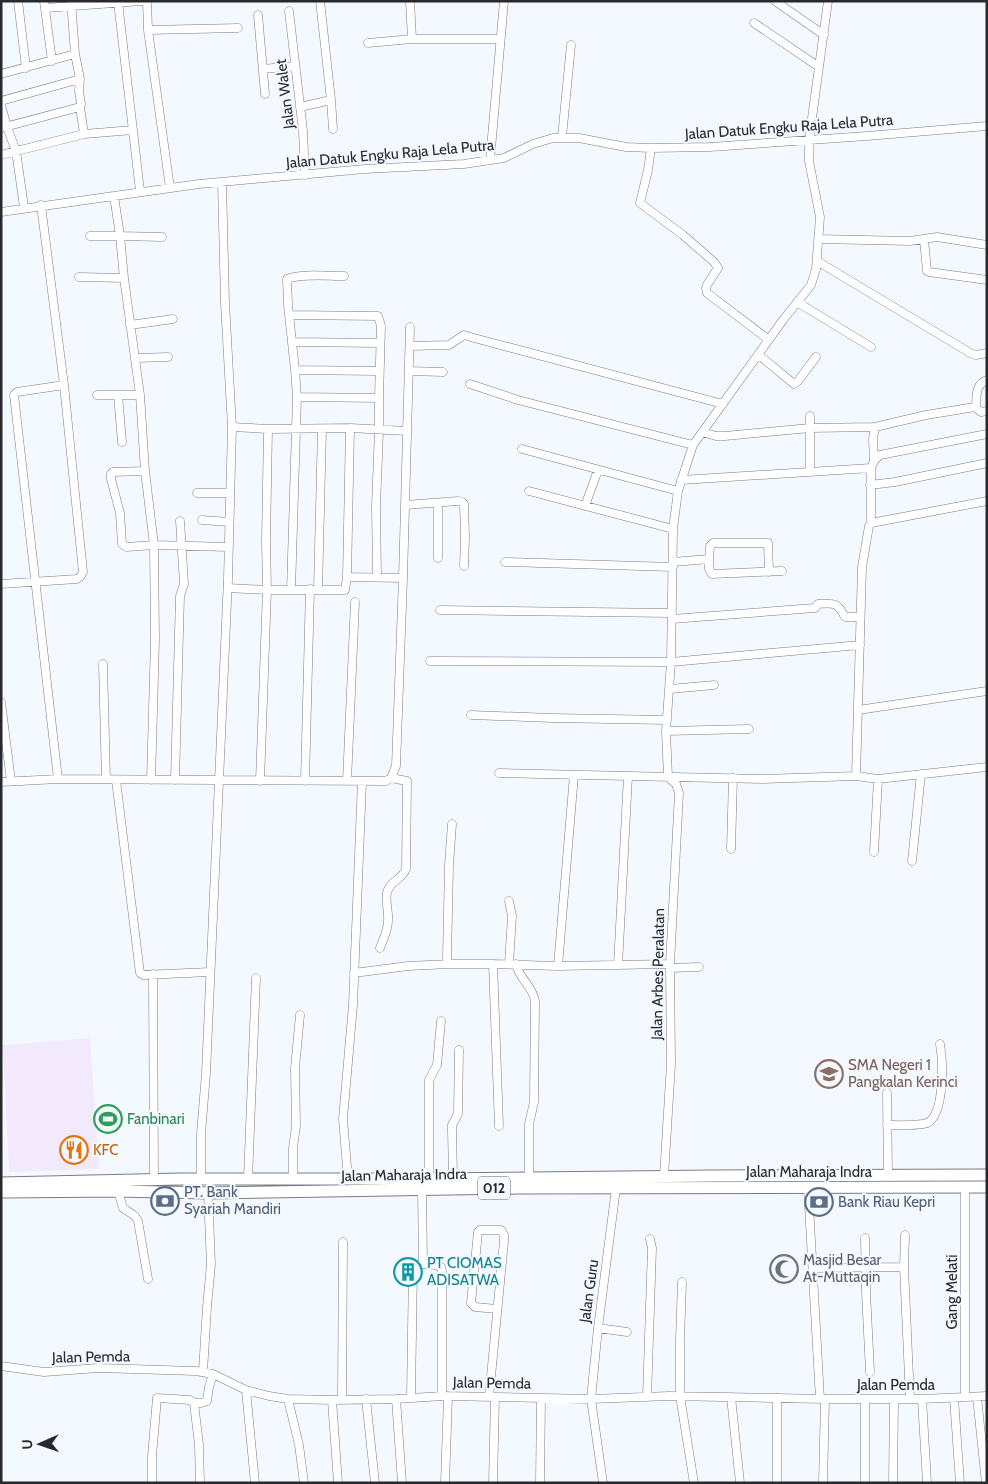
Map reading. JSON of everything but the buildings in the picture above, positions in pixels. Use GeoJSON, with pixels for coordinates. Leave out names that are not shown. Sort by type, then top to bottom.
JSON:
{"type":"FeatureCollection","features":[{"type":"Feature","properties":{"kind":"highway","name":"Jalan Maharaja Indra"},"geometry":{"type":"LineString","coordinates":[[1,1192],[118,1191],[208,1194],[422,1190],[599,1182],[664,1176],[987,1176]]}},
{"type":"Feature","properties":{"kind":"highway","name":"Jalan Maharaja Indra"},"geometry":{"type":"LineString","coordinates":[[1,1182],[154,1179],[530,1177],[599,1182],[616,1188],[987,1187]]}},
{"type":"Feature","properties":{"kind":"street"},"geometry":{"type":"LineString","coordinates":[[18,1],[26,68]]}},
{"type":"Feature","properties":{"kind":"street"},"geometry":{"type":"LineString","coordinates":[[52,61],[45,5],[141,1]]}},
{"type":"Feature","properties":{"kind":"street"},"geometry":{"type":"LineString","coordinates":[[147,1],[148,30],[170,188]]}},
{"type":"Feature","properties":{"kind":"street"},"geometry":{"type":"LineString","coordinates":[[320,1],[333,129]]}},
{"type":"Feature","properties":{"kind":"street"},"geometry":{"type":"LineString","coordinates":[[410,1],[412,39]]}},
{"type":"Feature","properties":{"kind":"street"},"geometry":{"type":"LineString","coordinates":[[490,160],[504,1]]}},
{"type":"Feature","properties":{"kind":"street"},"geometry":{"type":"LineString","coordinates":[[775,1],[824,35]]}},
{"type":"Feature","properties":{"kind":"street"},"geometry":{"type":"LineString","coordinates":[[123,2],[133,130],[140,191]]}},
{"type":"Feature","properties":{"kind":"street"},"geometry":{"type":"LineString","coordinates":[[668,777],[666,731],[671,662],[673,529],[678,491],[693,445],[811,285],[816,269],[819,209],[808,161],[827,2]]}},
{"type":"Feature","properties":{"kind":"street"},"geometry":{"type":"LineString","coordinates":[[71,4],[84,134]]}},
{"type":"Feature","properties":{"kind":"street","name":"Jalan Walet"},"geometry":{"type":"LineString","coordinates":[[289,11],[303,131],[305,175]]}},
{"type":"Feature","properties":{"kind":"street"},"geometry":{"type":"LineString","coordinates":[[258,15],[266,94]]}},
{"type":"Feature","properties":{"kind":"street"},"geometry":{"type":"LineString","coordinates":[[754,23],[819,67]]}},
{"type":"Feature","properties":{"kind":"street"},"geometry":{"type":"LineString","coordinates":[[148,30],[238,28]]}},
{"type":"Feature","properties":{"kind":"street"},"geometry":{"type":"LineString","coordinates":[[368,43],[412,39],[500,39]]}},
{"type":"Feature","properties":{"kind":"street"},"geometry":{"type":"LineString","coordinates":[[562,137],[571,45]]}},
{"type":"Feature","properties":{"kind":"street"},"geometry":{"type":"LineString","coordinates":[[1,74],[75,54]]}},
{"type":"Feature","properties":{"kind":"street"},"geometry":{"type":"LineString","coordinates":[[264,69],[295,66]]}},
{"type":"Feature","properties":{"kind":"street"},"geometry":{"type":"LineString","coordinates":[[1,100],[80,80]]}},
{"type":"Feature","properties":{"kind":"street"},"geometry":{"type":"LineString","coordinates":[[300,106],[331,100]]}},
{"type":"Feature","properties":{"kind":"street"},"geometry":{"type":"LineString","coordinates":[[1,105],[4,128],[16,151],[24,208]]}},
{"type":"Feature","properties":{"kind":"street"},"geometry":{"type":"LineString","coordinates":[[4,128],[80,107]]}},
{"type":"Feature","properties":{"kind":"street","name":"Jalan Datuk Engku Raja Lela Putra"},"geometry":{"type":"LineString","coordinates":[[1,212],[140,191],[222,182],[365,169],[464,164],[504,158],[533,144],[562,137],[591,140],[626,147],[710,147],[987,126]]}},
{"type":"Feature","properties":{"kind":"street"},"geometry":{"type":"LineString","coordinates":[[1,155],[84,134],[133,130]]}},
{"type":"Feature","properties":{"kind":"street"},"geometry":{"type":"LineString","coordinates":[[651,148],[640,203],[680,232],[714,262],[718,268],[706,285],[708,293],[769,340]]}},
{"type":"Feature","properties":{"kind":"street"},"geometry":{"type":"LineString","coordinates":[[201,1179],[201,1134],[206,1074],[228,588],[232,427],[225,303],[222,182]]}},
{"type":"Feature","properties":{"kind":"street"},"geometry":{"type":"LineString","coordinates":[[114,196],[130,325],[136,358],[145,471],[154,545],[155,640],[151,780]]}},
{"type":"Feature","properties":{"kind":"street"},"geometry":{"type":"LineString","coordinates":[[1,584],[77,579],[80,578],[83,572],[64,385],[41,205]]}},
{"type":"Feature","properties":{"kind":"street"},"geometry":{"type":"LineString","coordinates":[[90,236],[162,237]]}},
{"type":"Feature","properties":{"kind":"street"},"geometry":{"type":"LineString","coordinates":[[819,239],[910,241],[937,237],[987,245]]}},
{"type":"Feature","properties":{"kind":"street"},"geometry":{"type":"LineString","coordinates":[[924,240],[927,271],[987,280]]}},
{"type":"Feature","properties":{"kind":"street"},"geometry":{"type":"LineString","coordinates":[[817,261],[972,354],[987,353]]}},
{"type":"Feature","properties":{"kind":"street"},"geometry":{"type":"LineString","coordinates":[[291,590],[297,397],[287,279],[306,276],[344,276]]}},
{"type":"Feature","properties":{"kind":"street"},"geometry":{"type":"LineString","coordinates":[[79,277],[124,278]]}},
{"type":"Feature","properties":{"kind":"street"},"geometry":{"type":"LineString","coordinates":[[797,302],[872,346]]}},
{"type":"Feature","properties":{"kind":"street"},"geometry":{"type":"LineString","coordinates":[[290,315],[378,316],[381,321],[376,506],[377,577]]}},
{"type":"Feature","properties":{"kind":"street"},"geometry":{"type":"LineString","coordinates":[[130,325],[173,319]]}},
{"type":"Feature","properties":{"kind":"street"},"geometry":{"type":"LineString","coordinates":[[1,782],[58,779],[386,781],[391,778],[396,766],[410,326]]}},
{"type":"Feature","properties":{"kind":"street"},"geometry":{"type":"LineString","coordinates":[[410,346],[449,345],[466,335],[723,404]]}},
{"type":"Feature","properties":{"kind":"street"},"geometry":{"type":"LineString","coordinates":[[292,342],[380,343]]}},
{"type":"Feature","properties":{"kind":"street"},"geometry":{"type":"LineString","coordinates":[[758,355],[794,384],[816,357]]}},
{"type":"Feature","properties":{"kind":"street"},"geometry":{"type":"LineString","coordinates":[[136,358],[168,358]]}},
{"type":"Feature","properties":{"kind":"street"},"geometry":{"type":"LineString","coordinates":[[295,370],[379,372]]}},
{"type":"Feature","properties":{"kind":"street"},"geometry":{"type":"LineString","coordinates":[[410,371],[443,372]]}},
{"type":"Feature","properties":{"kind":"street"},"geometry":{"type":"LineString","coordinates":[[975,407],[978,386],[980,382],[987,380]]}},
{"type":"Feature","properties":{"kind":"street"},"geometry":{"type":"LineString","coordinates":[[470,384],[518,400],[693,445]]}},
{"type":"Feature","properties":{"kind":"street"},"geometry":{"type":"LineString","coordinates":[[58,779],[14,395],[17,392],[64,385]]}},
{"type":"Feature","properties":{"kind":"street"},"geometry":{"type":"LineString","coordinates":[[97,395],[140,395]]}},
{"type":"Feature","properties":{"kind":"street"},"geometry":{"type":"LineString","coordinates":[[118,395],[122,442]]}},
{"type":"Feature","properties":{"kind":"street"},"geometry":{"type":"LineString","coordinates":[[297,397],[378,398]]}},
{"type":"Feature","properties":{"kind":"street"},"geometry":{"type":"LineString","coordinates":[[702,432],[716,436],[725,436],[810,428],[875,427],[926,415],[975,407],[981,412],[987,411]]}},
{"type":"Feature","properties":{"kind":"street"},"geometry":{"type":"LineString","coordinates":[[810,416],[810,471]]}},
{"type":"Feature","properties":{"kind":"street"},"geometry":{"type":"LineString","coordinates":[[232,427],[268,429],[350,428],[407,431]]}},
{"type":"Feature","properties":{"kind":"street"},"geometry":{"type":"LineString","coordinates":[[856,776],[862,567],[871,523],[870,485],[875,427]]}},
{"type":"Feature","properties":{"kind":"street"},"geometry":{"type":"LineString","coordinates":[[228,588],[345,590],[347,577],[350,428]]}},
{"type":"Feature","properties":{"kind":"street"},"geometry":{"type":"LineString","coordinates":[[260,781],[267,590],[268,429]]}},
{"type":"Feature","properties":{"kind":"street"},"geometry":{"type":"LineString","coordinates":[[305,781],[322,429]]}},
{"type":"Feature","properties":{"kind":"street"},"geometry":{"type":"LineString","coordinates":[[681,480],[810,471],[872,464],[880,455],[987,434]]}},
{"type":"Feature","properties":{"kind":"street"},"geometry":{"type":"LineString","coordinates":[[522,449],[678,491]]}},
{"type":"Feature","properties":{"kind":"street"},"geometry":{"type":"LineString","coordinates":[[870,485],[895,482],[987,463]]}},
{"type":"Feature","properties":{"kind":"street"},"geometry":{"type":"LineString","coordinates":[[585,506],[598,470]]}},
{"type":"Feature","properties":{"kind":"street"},"geometry":{"type":"LineString","coordinates":[[145,471],[113,472],[110,479],[120,512],[122,544],[127,547],[154,545],[229,547]]}},
{"type":"Feature","properties":{"kind":"street"},"geometry":{"type":"LineString","coordinates":[[529,490],[673,529]]}},
{"type":"Feature","properties":{"kind":"street"},"geometry":{"type":"LineString","coordinates":[[197,493],[230,493]]}},
{"type":"Feature","properties":{"kind":"street"},"geometry":{"type":"LineString","coordinates":[[404,504],[461,501],[464,504],[464,566]]}},
{"type":"Feature","properties":{"kind":"street"},"geometry":{"type":"LineString","coordinates":[[871,523],[987,501]]}},
{"type":"Feature","properties":{"kind":"street"},"geometry":{"type":"LineString","coordinates":[[438,503],[438,558]]}},
{"type":"Feature","properties":{"kind":"street"},"geometry":{"type":"LineString","coordinates":[[202,520],[229,522]]}},
{"type":"Feature","properties":{"kind":"street"},"geometry":{"type":"LineString","coordinates":[[175,780],[180,596],[184,584],[180,521]]}},
{"type":"Feature","properties":{"kind":"street"},"geometry":{"type":"LineString","coordinates":[[769,572],[768,543],[713,543],[710,546],[709,569],[712,574],[769,572],[782,571]]}},
{"type":"Feature","properties":{"kind":"street"},"geometry":{"type":"LineString","coordinates":[[505,562],[673,565],[710,559]]}},
{"type":"Feature","properties":{"kind":"street"},"geometry":{"type":"LineString","coordinates":[[347,577],[403,578]]}},
{"type":"Feature","properties":{"kind":"street"},"geometry":{"type":"LineString","coordinates":[[347,781],[354,602]]}},
{"type":"Feature","properties":{"kind":"street"},"geometry":{"type":"LineString","coordinates":[[440,610],[672,616],[815,608],[818,604],[832,603],[842,610],[845,618],[860,618]]}},
{"type":"Feature","properties":{"kind":"street"},"geometry":{"type":"LineString","coordinates":[[430,661],[671,662],[860,645]]}},
{"type":"Feature","properties":{"kind":"street"},"geometry":{"type":"LineString","coordinates":[[103,664],[106,779]]}},
{"type":"Feature","properties":{"kind":"street"},"geometry":{"type":"LineString","coordinates":[[670,689],[714,685]]}},
{"type":"Feature","properties":{"kind":"street"},"geometry":{"type":"LineString","coordinates":[[858,710],[987,691]]}},
{"type":"Feature","properties":{"kind":"street"},"geometry":{"type":"LineString","coordinates":[[1,702],[11,781]]}},
{"type":"Feature","properties":{"kind":"street"},"geometry":{"type":"LineString","coordinates":[[471,715],[667,720]]}},
{"type":"Feature","properties":{"kind":"street"},"geometry":{"type":"LineString","coordinates":[[666,731],[749,728]]}},
{"type":"Feature","properties":{"kind":"street"},"geometry":{"type":"LineString","coordinates":[[499,773],[762,779],[856,776],[878,779],[987,767]]}},
{"type":"Feature","properties":{"kind":"street"},"geometry":{"type":"LineString","coordinates":[[912,861],[921,774]]}},
{"type":"Feature","properties":{"kind":"street"},"geometry":{"type":"LineString","coordinates":[[558,966],[574,775]]}},
{"type":"Feature","properties":{"kind":"street"},"geometry":{"type":"LineString","coordinates":[[618,965],[628,776]]}},
{"type":"Feature","properties":{"kind":"street","name":"Jalan Arbes Peralatan"},"geometry":{"type":"LineString","coordinates":[[664,1176],[671,1064],[670,966],[680,792],[676,784],[668,777]]}},
{"type":"Feature","properties":{"kind":"street"},"geometry":{"type":"LineString","coordinates":[[380,948],[388,921],[387,893],[391,883],[400,878],[406,869],[408,783],[407,781],[391,778]]}},
{"type":"Feature","properties":{"kind":"street"},"geometry":{"type":"LineString","coordinates":[[731,849],[733,778]]}},
{"type":"Feature","properties":{"kind":"street"},"geometry":{"type":"LineString","coordinates":[[874,852],[878,779]]}},
{"type":"Feature","properties":{"kind":"street"},"geometry":{"type":"LineString","coordinates":[[116,780],[140,973],[143,975],[210,972]]}},
{"type":"Feature","properties":{"kind":"street"},"geometry":{"type":"LineString","coordinates":[[348,1179],[343,1119],[347,1064],[352,1035],[362,781]]}},
{"type":"Feature","properties":{"kind":"street"},"geometry":{"type":"LineString","coordinates":[[449,964],[447,959],[449,865],[452,824]]}},
{"type":"Feature","properties":{"kind":"street"},"geometry":{"type":"LineString","coordinates":[[509,901],[512,916],[513,964],[532,991],[535,1001],[534,1102],[529,1124],[530,1177]]}},
{"type":"Feature","properties":{"kind":"street"},"geometry":{"type":"LineString","coordinates":[[354,973],[408,966],[449,964],[699,967]]}},
{"type":"Feature","properties":{"kind":"street"},"geometry":{"type":"LineString","coordinates":[[492,964],[499,1126]]}},
{"type":"Feature","properties":{"kind":"street"},"geometry":{"type":"LineString","coordinates":[[153,974],[154,1179]]}},
{"type":"Feature","properties":{"kind":"street"},"geometry":{"type":"LineString","coordinates":[[248,1179],[256,978]]}},
{"type":"Feature","properties":{"kind":"street"},"geometry":{"type":"LineString","coordinates":[[293,1179],[293,1148],[296,1126],[296,1068],[300,1016]]}},
{"type":"Feature","properties":{"kind":"street"},"geometry":{"type":"LineString","coordinates":[[428,1179],[429,1080],[437,1065],[441,1021]]}},
{"type":"Feature","properties":{"kind":"street"},"geometry":{"type":"LineString","coordinates":[[887,1125],[925,1124],[933,1118],[939,1101],[943,1070],[940,1044]]}},
{"type":"Feature","properties":{"kind":"street"},"geometry":{"type":"LineString","coordinates":[[453,1178],[452,1125],[458,1114],[460,1050]]}},
{"type":"Feature","properties":{"kind":"street"},"geometry":{"type":"LineString","coordinates":[[887,1093],[888,1176]]}},
{"type":"Feature","properties":{"kind":"street","name":"Gang Melati"},"geometry":{"type":"LineString","coordinates":[[965,1398],[966,1187]]}},
{"type":"Feature","properties":{"kind":"street","name":"Jalan Guru"},"geometry":{"type":"LineString","coordinates":[[603,1483],[591,1399],[616,1188]]}},
{"type":"Feature","properties":{"kind":"street"},"geometry":{"type":"LineString","coordinates":[[808,1188],[822,1399],[823,1483]]}},
{"type":"Feature","properties":{"kind":"street"},"geometry":{"type":"LineString","coordinates":[[422,1190],[423,1264]]}},
{"type":"Feature","properties":{"kind":"street"},"geometry":{"type":"LineString","coordinates":[[118,1191],[123,1208],[135,1216],[138,1221],[148,1279]]}},
{"type":"Feature","properties":{"kind":"street"},"geometry":{"type":"LineString","coordinates":[[203,1372],[206,1307],[211,1264],[208,1194]]}},
{"type":"Feature","properties":{"kind":"street"},"geometry":{"type":"LineString","coordinates":[[494,1483],[492,1397],[504,1235],[501,1230],[480,1230],[478,1232],[471,1303],[475,1307],[498,1309]]}},
{"type":"Feature","properties":{"kind":"street"},"geometry":{"type":"LineString","coordinates":[[904,1234],[910,1399]]}},
{"type":"Feature","properties":{"kind":"street"},"geometry":{"type":"LineString","coordinates":[[866,1238],[870,1372]]}},
{"type":"Feature","properties":{"kind":"street"},"geometry":{"type":"LineString","coordinates":[[647,1397],[652,1248],[650,1239]]}},
{"type":"Feature","properties":{"kind":"street"},"geometry":{"type":"LineString","coordinates":[[342,1400],[343,1242]]}},
{"type":"Feature","properties":{"kind":"street"},"geometry":{"type":"LineString","coordinates":[[411,1397],[413,1267],[414,1265],[423,1264],[437,1265],[442,1271],[445,1483]]}},
{"type":"Feature","properties":{"kind":"street"},"geometry":{"type":"LineString","coordinates":[[813,1268],[904,1267]]}},
{"type":"Feature","properties":{"kind":"street"},"geometry":{"type":"LineString","coordinates":[[682,1282],[680,1396],[694,1483]]}},
{"type":"Feature","properties":{"kind":"street"},"geometry":{"type":"LineString","coordinates":[[598,1328],[627,1332]]}},
{"type":"Feature","properties":{"kind":"street","name":"Jalan Pemda"},"geometry":{"type":"LineString","coordinates":[[1,1366],[44,1372],[98,1368],[203,1372],[213,1374],[246,1390],[288,1399],[366,1400],[445,1396],[591,1399],[680,1396],[922,1399],[987,1396]]}},
{"type":"Feature","properties":{"kind":"street"},"geometry":{"type":"LineString","coordinates":[[152,1483],[152,1456],[157,1398],[190,1400],[194,1403],[207,1401],[208,1389],[213,1374]]}},
{"type":"Feature","properties":{"kind":"street"},"geometry":{"type":"LineString","coordinates":[[246,1390],[255,1483]]}},
{"type":"Feature","properties":{"kind":"street"},"geometry":{"type":"LineString","coordinates":[[731,1397],[740,1483]]}},
{"type":"Feature","properties":{"kind":"street"},"geometry":{"type":"LineString","coordinates":[[977,1397],[986,1483]]}},
{"type":"Feature","properties":{"kind":"street"},"geometry":{"type":"LineString","coordinates":[[540,1483],[542,1398]]}},
{"type":"Feature","properties":{"kind":"street"},"geometry":{"type":"LineString","coordinates":[[776,1398],[777,1483]]}},
{"type":"Feature","properties":{"kind":"street"},"geometry":{"type":"LineString","coordinates":[[954,1398],[960,1483]]}},
{"type":"Feature","properties":{"kind":"street"},"geometry":{"type":"LineString","coordinates":[[288,1399],[299,1445],[304,1483]]}},
{"type":"Feature","properties":{"kind":"street"},"geometry":{"type":"LineString","coordinates":[[396,1399],[402,1483]]}},
{"type":"Feature","properties":{"kind":"street"},"geometry":{"type":"LineString","coordinates":[[865,1399],[866,1483]]}},
{"type":"Feature","properties":{"kind":"street"},"geometry":{"type":"LineString","coordinates":[[893,1483],[894,1399]]}},
{"type":"Feature","properties":{"kind":"street"},"geometry":{"type":"LineString","coordinates":[[922,1399],[928,1483]]}},
{"type":"Feature","properties":{"kind":"street"},"geometry":{"type":"LineString","coordinates":[[332,1400],[338,1483]]}},
{"type":"Feature","properties":{"kind":"street"},"geometry":{"type":"LineString","coordinates":[[366,1400],[375,1483]]}},
{"type":"Feature","properties":{"kind":"street"},"geometry":{"type":"LineString","coordinates":[[194,1403],[199,1445],[200,1483]]}},
{"type":"Feature","properties":{"kind":"shaded area"},"geometry":{"type":"Polygon","coordinates":[[[90,1038],[99,1169],[9,1172],[3,1045],[90,1038]]]}},
{"type":"Feature","properties":{"kind":"place","name":"SMA Negeri 1 Pangkalan Kerinci"},"geometry":{"type":"Point","coordinates":[829,1074]}},
{"type":"Feature","properties":{"kind":"place","name":"Fanbinari"},"geometry":{"type":"Point","coordinates":[108,1119]}},
{"type":"Feature","properties":{"kind":"place","name":"KFC"},"geometry":{"type":"Point","coordinates":[74,1150]}},
{"type":"Feature","properties":{"kind":"place","name":"PT. Bank Syariah Mandiri"},"geometry":{"type":"Point","coordinates":[165,1201]}},
{"type":"Feature","properties":{"kind":"place","name":"Bank Riau Kepri"},"geometry":{"type":"Point","coordinates":[819,1202]}},
{"type":"Feature","properties":{"kind":"place","name":"Masjid Besar At-Muttaqin"},"geometry":{"type":"Point","coordinates":[784,1269]}},
{"type":"Feature","properties":{"kind":"place","name":"PT CIOMAS ADISATWA"},"geometry":{"type":"Point","coordinates":[408,1272]}}]}
